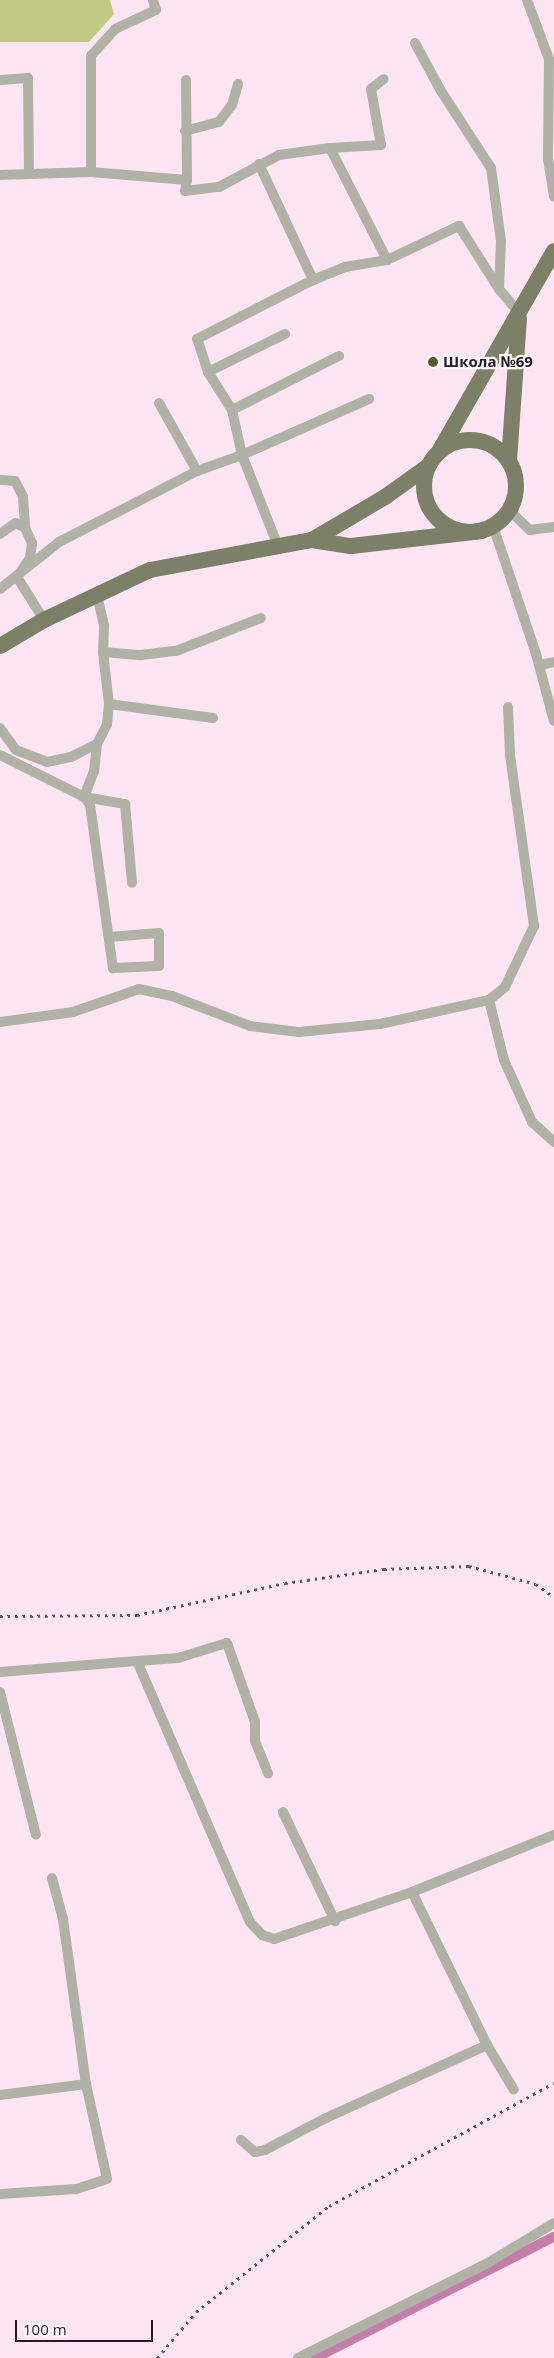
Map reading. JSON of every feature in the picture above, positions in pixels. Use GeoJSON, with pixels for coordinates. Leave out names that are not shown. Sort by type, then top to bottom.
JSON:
{"type":"FeatureCollection","features":[{"type":"Feature","properties":{"kind":"main road"},"geometry":{"type":"LineString","coordinates":[[312,540],[385,497],[427,467],[440,450],[554,251]]}},
{"type":"Feature","properties":{"kind":"main road"},"geometry":{"type":"LineString","coordinates":[[0,646],[44,620],[150,570],[312,540],[351,546],[488,528],[510,510],[516,485],[509,461],[519,313]]}},
{"type":"Feature","properties":{"kind":"main road"},"geometry":{"type":"LineString","coordinates":[[440,450],[454,442],[477,441],[498,450],[509,461]]}},
{"type":"Feature","properties":{"kind":"main road"},"geometry":{"type":"LineString","coordinates":[[427,467],[424,496],[430,510],[452,530],[488,528]]}},
{"type":"Feature","properties":{"kind":"street"},"geometry":{"type":"LineString","coordinates":[[91,172],[91,56],[115,29],[156,10],[152,0]]}},
{"type":"Feature","properties":{"kind":"street"},"geometry":{"type":"LineString","coordinates":[[527,0],[549,59],[548,159],[554,197]]}},
{"type":"Feature","properties":{"kind":"street"},"geometry":{"type":"LineString","coordinates":[[415,43],[491,168],[501,241],[499,289]]}},
{"type":"Feature","properties":{"kind":"street"},"geometry":{"type":"LineString","coordinates":[[0,80],[28,78],[29,174]]}},
{"type":"Feature","properties":{"kind":"street"},"geometry":{"type":"LineString","coordinates":[[186,80],[185,131],[187,180],[185,191],[219,187],[279,155],[330,148],[381,145],[371,89],[384,79]]}},
{"type":"Feature","properties":{"kind":"street"},"geometry":{"type":"LineString","coordinates":[[185,131],[219,122],[232,105],[238,84]]}},
{"type":"Feature","properties":{"kind":"street"},"geometry":{"type":"LineString","coordinates":[[330,148],[387,260]]}},
{"type":"Feature","properties":{"kind":"street"},"geometry":{"type":"LineString","coordinates":[[259,164],[313,280]]}},
{"type":"Feature","properties":{"kind":"street"},"geometry":{"type":"LineString","coordinates":[[0,175],[91,172],[187,180]]}},
{"type":"Feature","properties":{"kind":"street"},"geometry":{"type":"LineString","coordinates":[[278,546],[242,455],[232,410],[208,372],[197,339],[313,280],[345,267],[387,260],[459,226],[499,289],[519,313]]}},
{"type":"Feature","properties":{"kind":"street"},"geometry":{"type":"LineString","coordinates":[[208,372],[285,334]]}},
{"type":"Feature","properties":{"kind":"street"},"geometry":{"type":"LineString","coordinates":[[232,410],[339,356]]}},
{"type":"Feature","properties":{"kind":"street"},"geometry":{"type":"LineString","coordinates":[[0,590],[59,542],[198,471],[242,455],[369,399]]}},
{"type":"Feature","properties":{"kind":"street"},"geometry":{"type":"LineString","coordinates":[[159,403],[198,471]]}},
{"type":"Feature","properties":{"kind":"street"},"geometry":{"type":"LineString","coordinates":[[0,480],[15,481],[23,497],[24,528],[32,543],[30,558],[17,577]]}},
{"type":"Feature","properties":{"kind":"street"},"geometry":{"type":"LineString","coordinates":[[510,510],[530,530],[554,527]]}},
{"type":"Feature","properties":{"kind":"street"},"geometry":{"type":"LineString","coordinates":[[0,534],[16,523],[24,528]]}},
{"type":"Feature","properties":{"kind":"street"},"geometry":{"type":"LineString","coordinates":[[488,528],[539,665],[554,722]]}},
{"type":"Feature","properties":{"kind":"street"},"geometry":{"type":"LineString","coordinates":[[17,577],[44,620]]}},
{"type":"Feature","properties":{"kind":"street"},"geometry":{"type":"LineString","coordinates":[[84,797],[94,771],[97,744],[107,724],[109,704],[103,652],[104,626],[97,595]]}},
{"type":"Feature","properties":{"kind":"street"},"geometry":{"type":"LineString","coordinates":[[103,652],[141,655],[176,651],[262,618]]}},
{"type":"Feature","properties":{"kind":"street"},"geometry":{"type":"LineString","coordinates":[[539,665],[554,662]]}},
{"type":"Feature","properties":{"kind":"street"},"geometry":{"type":"LineString","coordinates":[[109,704],[213,718]]}},
{"type":"Feature","properties":{"kind":"street"},"geometry":{"type":"LineString","coordinates":[[0,1022],[73,1012],[139,989],[172,996],[250,1026],[299,1032],[380,1024],[488,1000],[505,987],[534,926],[510,755],[508,707]]}},
{"type":"Feature","properties":{"kind":"street"},"geometry":{"type":"LineString","coordinates":[[0,728],[16,750]]}},
{"type":"Feature","properties":{"kind":"street"},"geometry":{"type":"LineString","coordinates":[[0,749],[16,750],[47,762],[71,757],[97,744]]}},
{"type":"Feature","properties":{"kind":"street"},"geometry":{"type":"LineString","coordinates":[[0,755],[84,797],[125,804],[132,883]]}},
{"type":"Feature","properties":{"kind":"street"},"geometry":{"type":"LineString","coordinates":[[84,797],[90,805],[108,937],[113,968],[160,966],[159,933],[108,937]]}},
{"type":"Feature","properties":{"kind":"street"},"geometry":{"type":"LineString","coordinates":[[488,1000],[504,1060],[532,1122],[554,1142]]}},
{"type":"Feature","properties":{"kind":"street"},"geometry":{"type":"LineString","coordinates":[[0,1672],[178,1658],[227,1643],[255,1722],[255,1741],[268,1774]]}},
{"type":"Feature","properties":{"kind":"street"},"geometry":{"type":"LineString","coordinates":[[137,1661],[250,1922],[262,1935],[274,1939],[335,1921],[554,1835]]}},
{"type":"Feature","properties":{"kind":"street"},"geometry":{"type":"LineString","coordinates":[[0,1692],[36,1835]]}},
{"type":"Feature","properties":{"kind":"street"},"geometry":{"type":"LineString","coordinates":[[283,1812],[335,1921]]}},
{"type":"Feature","properties":{"kind":"street"},"geometry":{"type":"LineString","coordinates":[[0,2194],[76,2189],[107,2180],[86,2084],[62,1919],[52,1878]]}},
{"type":"Feature","properties":{"kind":"street"},"geometry":{"type":"LineString","coordinates":[[412,1892],[487,2045],[514,2090]]}},
{"type":"Feature","properties":{"kind":"street"},"geometry":{"type":"LineString","coordinates":[[240,2140],[255,2152],[265,2150],[326,2118],[487,2045]]}},
{"type":"Feature","properties":{"kind":"street"},"geometry":{"type":"LineString","coordinates":[[0,2095],[86,2084]]}},
{"type":"Feature","properties":{"kind":"street"},"geometry":{"type":"LineString","coordinates":[[298,2358],[486,2264],[554,2223]]}},
{"type":"Feature","properties":{"kind":"green space"},"geometry":{"type":"Polygon","coordinates":[[[0,0],[110,0],[114,14],[89,42],[0,42],[0,0]]]}},
{"type":"Feature","properties":{"kind":"waterway"},"geometry":{"type":"LineString","coordinates":[[315,2358],[554,2237]]}},
{"type":"Feature","properties":{"kind":"railway"},"geometry":{"type":"LineString","coordinates":[[0,1616],[137,1615],[285,1583],[384,1569],[469,1566],[536,1584],[554,1597]]}},
{"type":"Feature","properties":{"kind":"railway"},"geometry":{"type":"LineString","coordinates":[[157,2358],[196,2312],[329,2206],[554,2083]]}},
{"type":"Feature","properties":{"kind":"place","name":"Школа №69"},"geometry":{"type":"Point","coordinates":[433,362]}}]}
